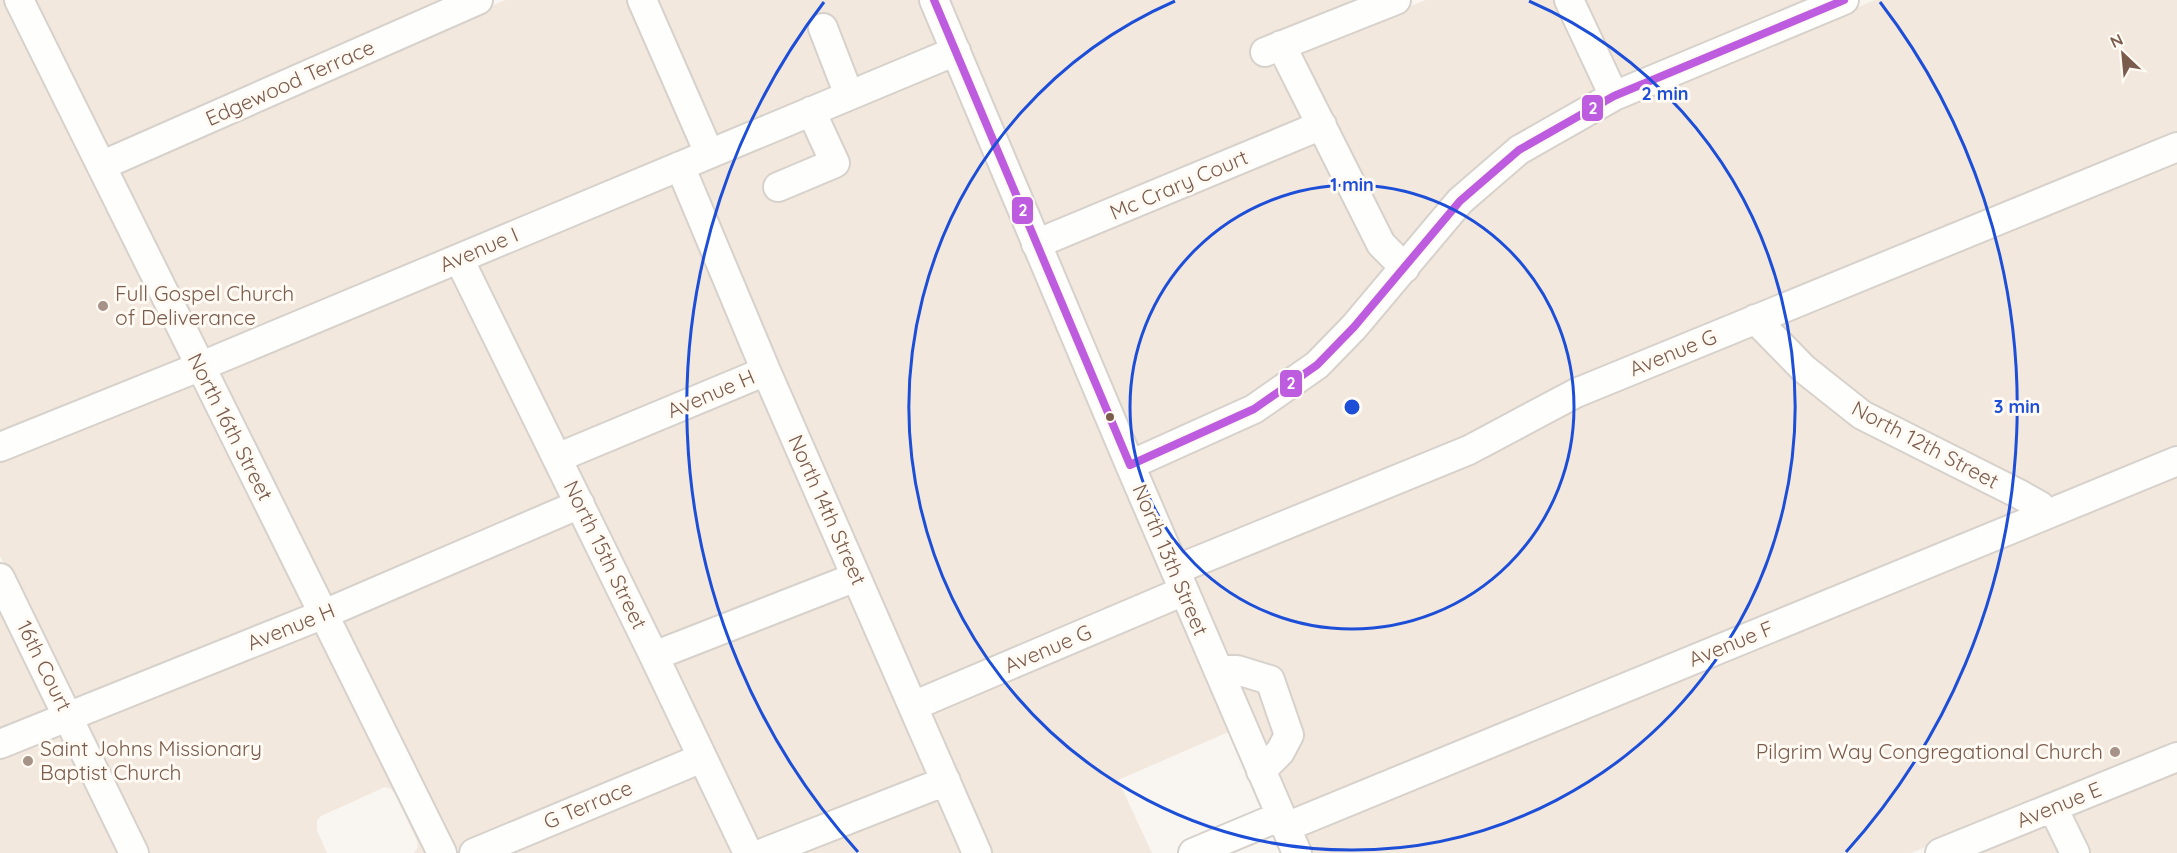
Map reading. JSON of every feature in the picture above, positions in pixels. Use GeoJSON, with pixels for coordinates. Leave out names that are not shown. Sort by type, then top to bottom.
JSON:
{"type":"FeatureCollection","features":[{"type":"Feature","properties":{"kind":"street","name":"North 16th Street"},"geometry":{"type":"LineString","coordinates":[[19,0],[103,165],[199,367],[442,853]]}},
{"type":"Feature","properties":{"kind":"street","name":"Edgewood Terrace"},"geometry":{"type":"LineString","coordinates":[[103,165],[478,0]]}},
{"type":"Feature","properties":{"kind":"street"},"geometry":{"type":"LineString","coordinates":[[642,0],[709,153]]}},
{"type":"Feature","properties":{"kind":"street","name":"North 13th Street"},"geometry":{"type":"LineString","coordinates":[[934,0],[1179,581],[1297,853]]}},
{"type":"Feature","properties":{"kind":"street"},"geometry":{"type":"LineString","coordinates":[[1396,0],[1273,48],[1322,125],[1381,244],[1405,268]]}},
{"type":"Feature","properties":{"kind":"street"},"geometry":{"type":"LineString","coordinates":[[1569,0],[1614,96]]}},
{"type":"Feature","properties":{"kind":"street"},"geometry":{"type":"LineString","coordinates":[[1130,465],[1254,409],[1317,365],[1354,327],[1460,201],[1519,150],[1614,96],[1844,0]]}},
{"type":"Feature","properties":{"kind":"street"},"geometry":{"type":"LineString","coordinates":[[823,28],[849,95]]}},
{"type":"Feature","properties":{"kind":"street","name":"Avenue I"},"geometry":{"type":"LineString","coordinates":[[0,447],[199,367],[956,51]]}},
{"type":"Feature","properties":{"kind":"street"},"geometry":{"type":"LineString","coordinates":[[778,187],[835,163],[811,111]]}},
{"type":"Feature","properties":{"kind":"street","name":"Mc Crary Court"},"geometry":{"type":"LineString","coordinates":[[1036,244],[1322,125]]}},
{"type":"Feature","properties":{"kind":"street","name":"Avenue G"},"geometry":{"type":"LineString","coordinates":[[913,706],[1179,581],[1468,450],[1576,393],[2177,147]]}},
{"type":"Feature","properties":{"kind":"street","name":"North 14th Street"},"geometry":{"type":"LineString","coordinates":[[680,166],[766,371],[977,853]]}},
{"type":"Feature","properties":{"kind":"street","name":"North 15th Street"},"geometry":{"type":"LineString","coordinates":[[459,259],[748,853]]}},
{"type":"Feature","properties":{"kind":"street","name":"North 12th Street"},"geometry":{"type":"LineString","coordinates":[[1755,319],[1804,369],[1862,415],[2040,506],[2048,514]]}},
{"type":"Feature","properties":{"kind":"street","name":"Avenue H"},"geometry":{"type":"LineString","coordinates":[[557,458],[766,371]]}},
{"type":"Feature","properties":{"kind":"street","name":"Avenue F"},"geometry":{"type":"LineString","coordinates":[[1193,853],[1283,822],[2177,461]]}},
{"type":"Feature","properties":{"kind":"street","name":"Avenue H"},"geometry":{"type":"LineString","coordinates":[[0,744],[324,614],[580,504]]}},
{"type":"Feature","properties":{"kind":"street"},"geometry":{"type":"LineString","coordinates":[[654,656],[856,577]]}},
{"type":"Feature","properties":{"kind":"street","name":"16th Court"},"geometry":{"type":"LineString","coordinates":[[0,578],[134,853]]}},
{"type":"Feature","properties":{"kind":"street"},"geometry":{"type":"LineString","coordinates":[[1218,670],[1237,670],[1270,680],[1289,735],[1280,752],[1261,771]]}},
{"type":"Feature","properties":{"kind":"street","name":"Avenue E"},"geometry":{"type":"LineString","coordinates":[[1940,853],[2177,757]]}},
{"type":"Feature","properties":{"kind":"street","name":"G Terrace"},"geometry":{"type":"LineString","coordinates":[[474,853],[702,758]]}},
{"type":"Feature","properties":{"kind":"street"},"geometry":{"type":"LineString","coordinates":[[763,853],[946,781]]}},
{"type":"Feature","properties":{"kind":"street"},"geometry":{"type":"LineString","coordinates":[[2053,808],[2075,853]]}},
{"type":"Feature","properties":{"kind":"shaded area"},"geometry":{"type":"Polygon","coordinates":[[[0,0],[9,0],[186,361],[0,435],[0,0]]]}},
{"type":"Feature","properties":{"kind":"shaded area"},"geometry":{"type":"Polygon","coordinates":[[[30,0],[451,0],[107,152],[30,0]]]}},
{"type":"Feature","properties":{"kind":"shaded area"},"geometry":{"type":"Polygon","coordinates":[[[505,0],[631,0],[695,147],[204,353],[116,171],[505,0]]]}},
{"type":"Feature","properties":{"kind":"shaded area"},"geometry":{"type":"Polygon","coordinates":[[[652,0],[924,0],[943,45],[713,140],[652,0]]]}},
{"type":"Feature","properties":{"kind":"shaded area"},"geometry":{"type":"Polygon","coordinates":[[[944,0],[1367,0],[1252,46],[1260,66],[1277,58],[1308,119],[1041,231],[944,0]]]}},
{"type":"Feature","properties":{"kind":"shaded area"},"geometry":{"type":"Polygon","coordinates":[[[1426,0],[1558,0],[1601,91],[1404,253],[1389,238],[1295,51],[1426,0]]]}},
{"type":"Feature","properties":{"kind":"shaded area"},"geometry":{"type":"Polygon","coordinates":[[[1580,0],[1819,0],[1618,83],[1580,0]]]}},
{"type":"Feature","properties":{"kind":"shaded area"},"geometry":{"type":"Polygon","coordinates":[[[1875,0],[2177,0],[2177,136],[1464,441],[1180,557],[1143,471],[1259,419],[1467,209],[1525,159],[1619,106],[1875,0]]]}},
{"type":"Feature","properties":{"kind":"shaded area"},"geometry":{"type":"Polygon","coordinates":[[[951,64],[1171,584],[918,693],[693,172],[951,64]]]}},
{"type":"Feature","properties":{"kind":"shaded area"},"geometry":{"type":"Polygon","coordinates":[[[1317,139],[1391,267],[1310,357],[1249,399],[1134,451],[1049,250],[1317,139]]]}},
{"type":"Feature","properties":{"kind":"shaded area"},"geometry":{"type":"Polygon","coordinates":[[[2177,159],[2177,449],[2049,502],[1866,405],[1773,324],[2177,159]]]}},
{"type":"Feature","properties":{"kind":"shaded area"},"geometry":{"type":"Polygon","coordinates":[[[675,179],[753,365],[561,444],[472,264],[675,179]]]}},
{"type":"Feature","properties":{"kind":"shaded area"},"geometry":{"type":"Polygon","coordinates":[[[455,272],[566,498],[328,601],[213,373],[455,272]]]}},
{"type":"Feature","properties":{"kind":"shaded area"},"geometry":{"type":"Polygon","coordinates":[[[1754,332],[2028,511],[1293,813],[1188,577],[1581,402],[1754,332]]]}},
{"type":"Feature","properties":{"kind":"shaded area"},"geometry":{"type":"Polygon","coordinates":[[[195,380],[310,608],[74,703],[0,556],[0,459],[195,380]]]}},
{"type":"Feature","properties":{"kind":"shaded area"},"geometry":{"type":"Polygon","coordinates":[[[761,385],[843,570],[659,643],[571,464],[761,385]]]}},
{"type":"Feature","properties":{"kind":"shaded area"},"geometry":{"type":"Polygon","coordinates":[[[2177,473],[2177,746],[1911,853],[1312,853],[1302,832],[2047,526],[2050,529],[2054,523],[2177,473]]]}},
{"type":"Feature","properties":{"kind":"shaded area"},"geometry":{"type":"Polygon","coordinates":[[[576,518],[689,751],[451,851],[338,620],[576,518]]]}},
{"type":"Feature","properties":{"kind":"shaded area"},"geometry":{"type":"Polygon","coordinates":[[[852,590],[933,775],[755,844],[668,662],[852,590]]]}},
{"type":"Feature","properties":{"kind":"shaded area"},"geometry":{"type":"Polygon","coordinates":[[[0,599],[56,711],[0,732],[0,599]]]}},
{"type":"Feature","properties":{"kind":"shaded area"},"geometry":{"type":"Polygon","coordinates":[[[1179,604],[1233,730],[1118,780],[1152,853],[988,853],[926,713],[1179,604]]]}},
{"type":"Feature","properties":{"kind":"shaded area"},"geometry":{"type":"Polygon","coordinates":[[[320,627],[431,853],[414,853],[418,847],[417,841],[395,794],[391,789],[385,787],[321,816],[317,820],[317,830],[327,853],[145,853],[83,723],[320,627]]]}},
{"type":"Feature","properties":{"kind":"shaded area"},"geometry":{"type":"Polygon","coordinates":[[[64,730],[124,853],[0,853],[0,755],[64,730]]]}},
{"type":"Feature","properties":{"kind":"shaded area"},"geometry":{"type":"Polygon","coordinates":[[[2177,769],[2177,853],[2087,853],[2067,813],[2177,769]]]}},
{"type":"Feature","properties":{"kind":"shaded area"},"geometry":{"type":"Polygon","coordinates":[[[698,771],[734,853],[502,853],[698,771]]]}},
{"type":"Feature","properties":{"kind":"shaded area"},"geometry":{"type":"Polygon","coordinates":[[[941,795],[967,853],[792,853],[941,795]]]}},
{"type":"Feature","properties":{"kind":"shaded area"},"geometry":{"type":"Polygon","coordinates":[[[2048,821],[2065,853],[1968,853],[2048,821]]]}},
{"type":"Feature","properties":{"kind":"transit line","name":"2"},"geometry":{"type":"LineString","coordinates":[[934,0],[1130,465],[1254,409],[1317,365],[1354,327],[1460,201],[1519,150],[1614,96],[1844,0]]}},
{"type":"Feature","properties":{"kind":"place","name":"Full Gospel Church of Deliverance"},"geometry":{"type":"Point","coordinates":[103,306]}},
{"type":"Feature","properties":{"kind":"place","name":"Pilgrim Way Congregational Church"},"geometry":{"type":"Point","coordinates":[2115,752]}},
{"type":"Feature","properties":{"kind":"place","name":"Saint Johns Missionary Baptist Church"},"geometry":{"type":"Point","coordinates":[28,761]}}]}
